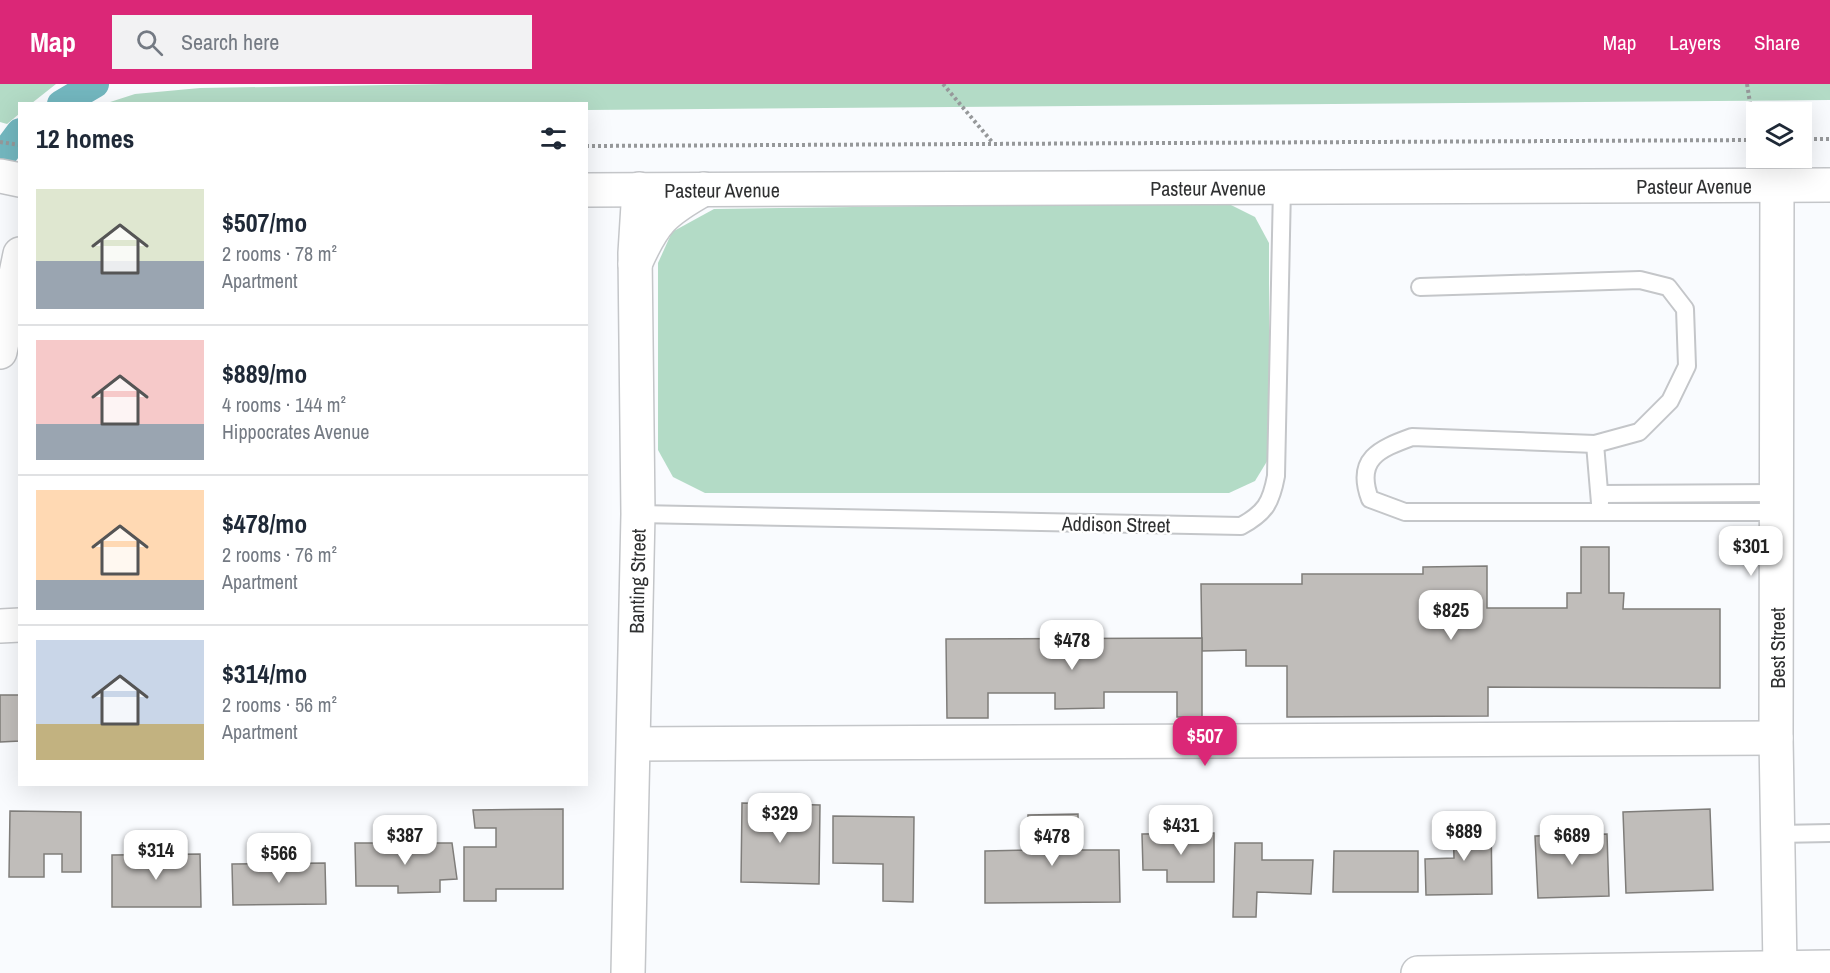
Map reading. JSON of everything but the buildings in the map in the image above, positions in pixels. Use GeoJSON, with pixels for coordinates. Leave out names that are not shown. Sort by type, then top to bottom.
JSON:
{"type":"FeatureCollection","features":[{"type":"Feature","properties":{"kind":"street"},"geometry":{"type":"LineString","coordinates":[[0,176],[18,180]]}},
{"type":"Feature","properties":{"kind":"street","name":"Pasteur Avenue"},"geometry":{"type":"LineString","coordinates":[[588,190],[1830,185]]}},
{"type":"Feature","properties":{"kind":"street","name":"Best Street"},"geometry":{"type":"LineString","coordinates":[[1777,186],[1776,738],[1780,967]]}},
{"type":"Feature","properties":{"kind":"street","name":"Banting Street"},"geometry":{"type":"LineString","coordinates":[[628,973],[638,514],[635,264],[639,189]]}},
{"type":"Feature","properties":{"kind":"street"},"geometry":{"type":"LineString","coordinates":[[635,264],[647,236],[658,221],[672,207],[704,189]]}},
{"type":"Feature","properties":{"kind":"street"},"geometry":{"type":"LineString","coordinates":[[0,352],[18,264]]}},
{"type":"Feature","properties":{"kind":"street"},"geometry":{"type":"LineString","coordinates":[[0,365],[18,339]]}},
{"type":"Feature","properties":{"kind":"street"},"geometry":{"type":"LineString","coordinates":[[0,626],[18,625]]}},
{"type":"Feature","properties":{"kind":"street"},"geometry":{"type":"LineString","coordinates":[[634,744],[1776,738]]}},
{"type":"Feature","properties":{"kind":"street"},"geometry":{"type":"LineString","coordinates":[[1418,973],[1830,967]]}},
{"type":"Feature","properties":{"kind":"lane","name":"Addison Street"},"geometry":{"type":"LineString","coordinates":[[638,514],[1241,526],[1258,516],[1266,507],[1276,476],[1282,187]]}},
{"type":"Feature","properties":{"kind":"lane"},"geometry":{"type":"LineString","coordinates":[[1420,287],[1640,280],[1668,287],[1685,309],[1687,366],[1670,401],[1639,432],[1595,444],[1412,437],[1385,447],[1367,463],[1364,482],[1370,498],[1405,512],[1601,513],[1777,503]]}},
{"type":"Feature","properties":{"kind":"lane"},"geometry":{"type":"LineString","coordinates":[[1595,444],[1601,513]]}},
{"type":"Feature","properties":{"kind":"lane"},"geometry":{"type":"LineString","coordinates":[[1600,494],[1777,503]]}},
{"type":"Feature","properties":{"kind":"lane"},"geometry":{"type":"LineString","coordinates":[[1778,834],[1830,833]]}},
{"type":"Feature","properties":{"kind":"path"},"geometry":{"type":"LineString","coordinates":[[944,84],[994,144]]}},
{"type":"Feature","properties":{"kind":"path"},"geometry":{"type":"LineString","coordinates":[[1747,84],[1750,102]]}},
{"type":"Feature","properties":{"kind":"path"},"geometry":{"type":"LineString","coordinates":[[1812,139],[1830,139]]}},
{"type":"Feature","properties":{"kind":"path"},"geometry":{"type":"LineString","coordinates":[[588,146],[1746,140]]}},
{"type":"Feature","properties":{"kind":"path"},"geometry":{"type":"LineString","coordinates":[[0,142],[18,145]]}},
{"type":"Feature","properties":{"kind":"green space"},"geometry":{"type":"Polygon","coordinates":[[[0,84],[56,84],[33,102],[18,102],[18,115],[7,124],[0,122],[0,84]]]}},
{"type":"Feature","properties":{"kind":"green space"},"geometry":{"type":"Polygon","coordinates":[[[447,84],[1830,84],[1830,100],[588,110],[588,102],[110,102],[135,94],[200,88],[447,84]]]}},
{"type":"Feature","properties":{"kind":"green space"},"geometry":{"type":"Polygon","coordinates":[[[1225,202],[1255,217],[1269,243],[1269,458],[1255,481],[1229,493],[705,493],[673,477],[658,450],[658,263],[672,232],[714,209],[1225,202]]]}},
{"type":"Feature","properties":{"kind":"waterway"},"geometry":{"type":"LineString","coordinates":[[64,102],[95,84]]}},
{"type":"Feature","properties":{"kind":"waterway"},"geometry":{"type":"LineString","coordinates":[[0,159],[18,135]]}}]}
